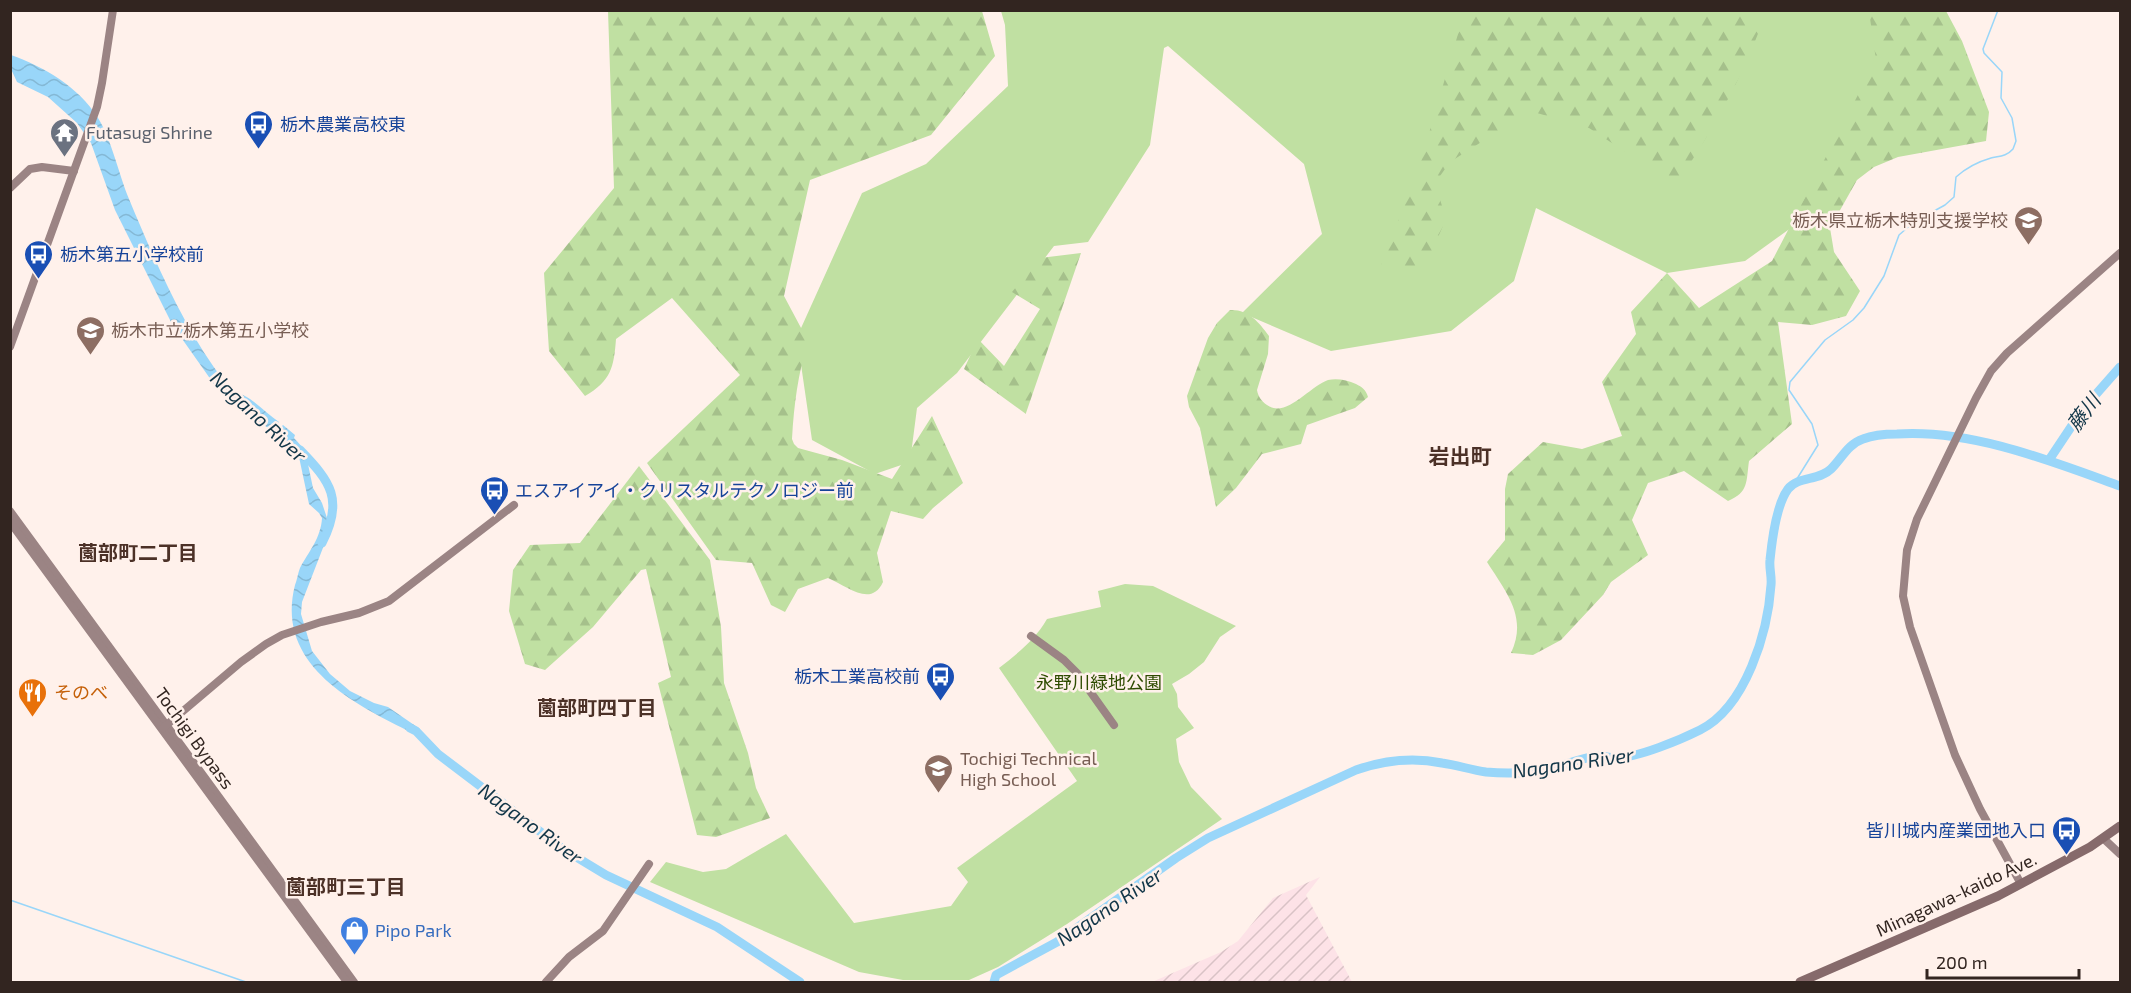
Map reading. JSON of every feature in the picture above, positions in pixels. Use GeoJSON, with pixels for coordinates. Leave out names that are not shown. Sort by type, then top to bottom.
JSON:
{"type":"FeatureCollection","features":[{"type":"Feature","properties":{"kind":"main road","name":"Minagawa-kaido Ave."},"geometry":{"type":"LineString","coordinates":[[1800,982],[1937,924],[2021,884],[2104,838],[2121,826]]}},
{"type":"Feature","properties":{"kind":"street"},"geometry":{"type":"LineString","coordinates":[[10,347],[97,107],[113,10]]}},
{"type":"Feature","properties":{"kind":"street"},"geometry":{"type":"LineString","coordinates":[[10,188],[30,168],[42,167],[74,171]]}},
{"type":"Feature","properties":{"kind":"street"},"geometry":{"type":"LineString","coordinates":[[2021,884],[1980,809],[1955,755],[1910,627],[1902,596],[1905,563],[1910,537],[1941,469],[1984,383],[1999,361],[2121,253]]}},
{"type":"Feature","properties":{"kind":"street"},"geometry":{"type":"LineString","coordinates":[[164,727],[241,662],[267,644],[286,634],[321,622],[359,614],[389,601],[514,505]]}},
{"type":"Feature","properties":{"kind":"street","name":"Tochigi Bypass"},"geometry":{"type":"LineString","coordinates":[[10,511],[347,982]]}},
{"type":"Feature","properties":{"kind":"street","name":"Tochigi Bypass"},"geometry":{"type":"LineString","coordinates":[[10,522],[354,982]]}},
{"type":"Feature","properties":{"kind":"street"},"geometry":{"type":"LineString","coordinates":[[1031,636],[1064,660],[1077,673],[1114,725]]}},
{"type":"Feature","properties":{"kind":"street"},"geometry":{"type":"LineString","coordinates":[[2104,838],[2121,854]]}},
{"type":"Feature","properties":{"kind":"street"},"geometry":{"type":"LineString","coordinates":[[546,982],[564,962],[603,931],[649,864]]}},
{"type":"Feature","properties":{"kind":"shaded area"},"geometry":{"type":"Polygon","coordinates":[[[1320,877],[1306,895],[1352,982],[1152,982],[1221,952],[1238,941],[1273,898],[1320,877]]]}},
{"type":"Feature","properties":{"kind":"green space"},"geometry":{"type":"Polygon","coordinates":[[[1465,10],[1766,11],[1749,57],[1727,101],[1676,185],[1589,128],[1530,111],[1450,162],[1435,183],[1446,219],[1428,260],[1410,271],[1381,264],[1418,171],[1465,10]]]}},
{"type":"Feature","properties":{"kind":"green space"},"geometry":{"type":"Polygon","coordinates":[[[1872,10],[1887,52],[1795,225],[1745,261],[1667,273],[1536,208],[1514,281],[1451,331],[1331,351],[1242,313],[1322,234],[1304,164],[1168,46],[1164,48],[1150,145],[1088,242],[1054,246],[957,373],[917,408],[910,462],[875,474],[812,440],[797,337],[862,193],[926,164],[1008,86],[1005,25],[1001,11],[1872,10]]]}},
{"type":"Feature","properties":{"kind":"green space"},"geometry":{"type":"Polygon","coordinates":[[[608,11],[982,11],[995,56],[931,135],[810,180],[784,296],[808,341],[795,401],[792,439],[794,444],[798,448],[842,460],[892,479],[932,416],[963,483],[923,519],[891,511],[877,553],[883,582],[878,590],[872,593],[858,593],[828,578],[798,589],[785,612],[771,605],[752,563],[716,560],[647,463],[740,375],[672,298],[616,339],[610,372],[601,385],[585,396],[549,351],[544,273],[614,188],[608,11]]]}},
{"type":"Feature","properties":{"kind":"green space"},"geometry":{"type":"Polygon","coordinates":[[[1869,11],[1946,11],[1962,41],[1989,112],[1986,141],[1898,157],[1874,167],[1857,180],[1830,228],[1834,252],[1860,291],[1846,316],[1812,325],[1778,322],[1792,424],[1749,461],[1747,481],[1743,490],[1728,501],[1684,471],[1648,483],[1632,520],[1648,555],[1611,582],[1603,595],[1561,640],[1533,655],[1511,653],[1516,640],[1516,616],[1507,594],[1487,562],[1505,540],[1505,489],[1508,474],[1543,442],[1582,449],[1622,436],[1602,382],[1636,334],[1631,312],[1667,273],[1699,308],[1772,261],[1876,60],[1869,11]]]}},
{"type":"Feature","properties":{"kind":"green space"},"geometry":{"type":"Polygon","coordinates":[[[1081,253],[1026,414],[964,369],[978,339],[1004,366],[1040,309],[1012,292],[1040,258],[1081,253]]]}},
{"type":"Feature","properties":{"kind":"green space"},"geometry":{"type":"Polygon","coordinates":[[[1230,310],[1248,314],[1269,336],[1268,354],[1257,390],[1260,398],[1267,405],[1282,408],[1290,405],[1321,383],[1331,379],[1356,384],[1364,389],[1368,397],[1355,408],[1307,425],[1301,444],[1262,454],[1236,488],[1216,507],[1200,428],[1189,407],[1187,396],[1208,338],[1217,323],[1230,310]]]}},
{"type":"Feature","properties":{"kind":"green space"},"geometry":{"type":"Polygon","coordinates":[[[639,466],[710,560],[721,627],[724,683],[748,753],[756,788],[770,818],[716,837],[697,835],[658,683],[671,677],[646,569],[641,570],[593,627],[545,670],[525,664],[509,611],[513,570],[530,545],[580,543],[639,466]]]}},
{"type":"Feature","properties":{"kind":"green space","name":"永野川緑地公園"},"geometry":{"type":"Polygon","coordinates":[[[1125,584],[1153,586],[1236,626],[1220,637],[1204,662],[1172,684],[1177,694],[1178,707],[1194,728],[1176,739],[1179,762],[1191,787],[1222,819],[1067,924],[998,967],[969,980],[903,980],[859,972],[650,882],[666,862],[703,872],[726,869],[786,834],[854,923],[951,906],[968,882],[957,868],[1077,781],[999,668],[1032,640],[1047,619],[1101,607],[1098,591],[1125,584]]]}},
{"type":"Feature","properties":{"kind":"water"},"geometry":{"type":"Polygon","coordinates":[[[11,55],[36,65],[59,79],[81,96],[90,107],[103,126],[129,199],[159,269],[209,361],[227,384],[279,422],[277,425],[280,428],[283,425],[295,435],[294,438],[305,450],[313,488],[322,503],[329,524],[326,540],[302,602],[301,614],[312,651],[330,674],[350,691],[388,707],[420,729],[417,735],[370,711],[347,696],[326,680],[309,661],[297,639],[292,614],[299,570],[317,538],[322,518],[309,504],[299,457],[285,440],[233,403],[216,387],[173,326],[115,210],[91,143],[77,123],[48,97],[17,82],[11,69],[11,55]]]}},
{"type":"Feature","properties":{"kind":"waterway"},"geometry":{"type":"LineString","coordinates":[[1795,482],[1818,445],[1812,424],[1789,390],[1790,382],[1825,340],[1853,320],[1864,308],[1884,276],[1899,235],[1914,222],[1945,205],[1954,197],[1956,177],[1981,161],[2006,154],[2013,149],[2016,141],[2012,118],[2001,98],[2002,72],[1983,49],[1998,10]]}},
{"type":"Feature","properties":{"kind":"waterway","name":"藤川"},"geometry":{"type":"LineString","coordinates":[[2049,460],[2083,409],[2120,367]]}},
{"type":"Feature","properties":{"kind":"waterway","name":"Nagano River"},"geometry":{"type":"LineString","coordinates":[[994,982],[996,975],[1057,942],[1208,838],[1356,770],[1377,764],[1409,760],[1431,761],[1486,772],[1534,771],[1550,769],[1591,757],[1617,758],[1636,755],[1700,730],[1716,719],[1730,704],[1752,666],[1769,604],[1773,533],[1784,496],[1788,489],[1797,482],[1826,473],[1858,441],[1888,434],[1953,436],[2039,457],[2120,486]]}},
{"type":"Feature","properties":{"kind":"waterway","name":"Nagano River"},"geometry":{"type":"LineString","coordinates":[[300,450],[320,472],[331,492],[332,515],[322,543]]}},
{"type":"Feature","properties":{"kind":"waterway","name":"Nagano River"},"geometry":{"type":"LineString","coordinates":[[410,728],[416,731],[438,754],[563,849],[606,875],[717,927],[800,982]]}},
{"type":"Feature","properties":{"kind":"waterway"},"geometry":{"type":"LineString","coordinates":[[10,900],[246,982]]}},
{"type":"Feature","properties":{"kind":"place","name":"栃木農業高校東"},"geometry":{"type":"Point","coordinates":[259,150]}},
{"type":"Feature","properties":{"kind":"place","name":"Futasugi Shrine"},"geometry":{"type":"Point","coordinates":[65,158]}},
{"type":"Feature","properties":{"kind":"place","name":"栃木県立栃木特別支援学校"},"geometry":{"type":"Point","coordinates":[2029,246]}},
{"type":"Feature","properties":{"kind":"place","name":"栃木第五小学校前"},"geometry":{"type":"Point","coordinates":[39,280]}},
{"type":"Feature","properties":{"kind":"place","name":"栃木市立栃木第五小学校"},"geometry":{"type":"Point","coordinates":[90,356]}},
{"type":"Feature","properties":{"kind":"place","name":"エスアイアイ・クリスタルテクノロジー前"},"geometry":{"type":"Point","coordinates":[494,516]}},
{"type":"Feature","properties":{"kind":"place","name":"栃木工業高校前"},"geometry":{"type":"Point","coordinates":[941,702]}},
{"type":"Feature","properties":{"kind":"place","name":"そのべ"},"geometry":{"type":"Point","coordinates":[33,718]}},
{"type":"Feature","properties":{"kind":"place","name":"Tochigi Technical High School"},"geometry":{"type":"Point","coordinates":[939,794]}},
{"type":"Feature","properties":{"kind":"place","name":"皆川城内産業団地入口"},"geometry":{"type":"Point","coordinates":[2067,856]}},
{"type":"Feature","properties":{"kind":"place","name":"Pipo Park"},"geometry":{"type":"Point","coordinates":[354,956]}},
{"type":"Feature","properties":{"kind":"district","name":"岩出町"},"geometry":{"type":"Point","coordinates":[1460,455]}},
{"type":"Feature","properties":{"kind":"district","name":"薗部町二丁目"},"geometry":{"type":"Point","coordinates":[138,552]}},
{"type":"Feature","properties":{"kind":"district","name":"薗部町四丁目"},"geometry":{"type":"Point","coordinates":[597,707]}},
{"type":"Feature","properties":{"kind":"district","name":"薗部町三丁目"},"geometry":{"type":"Point","coordinates":[346,886]}}]}
